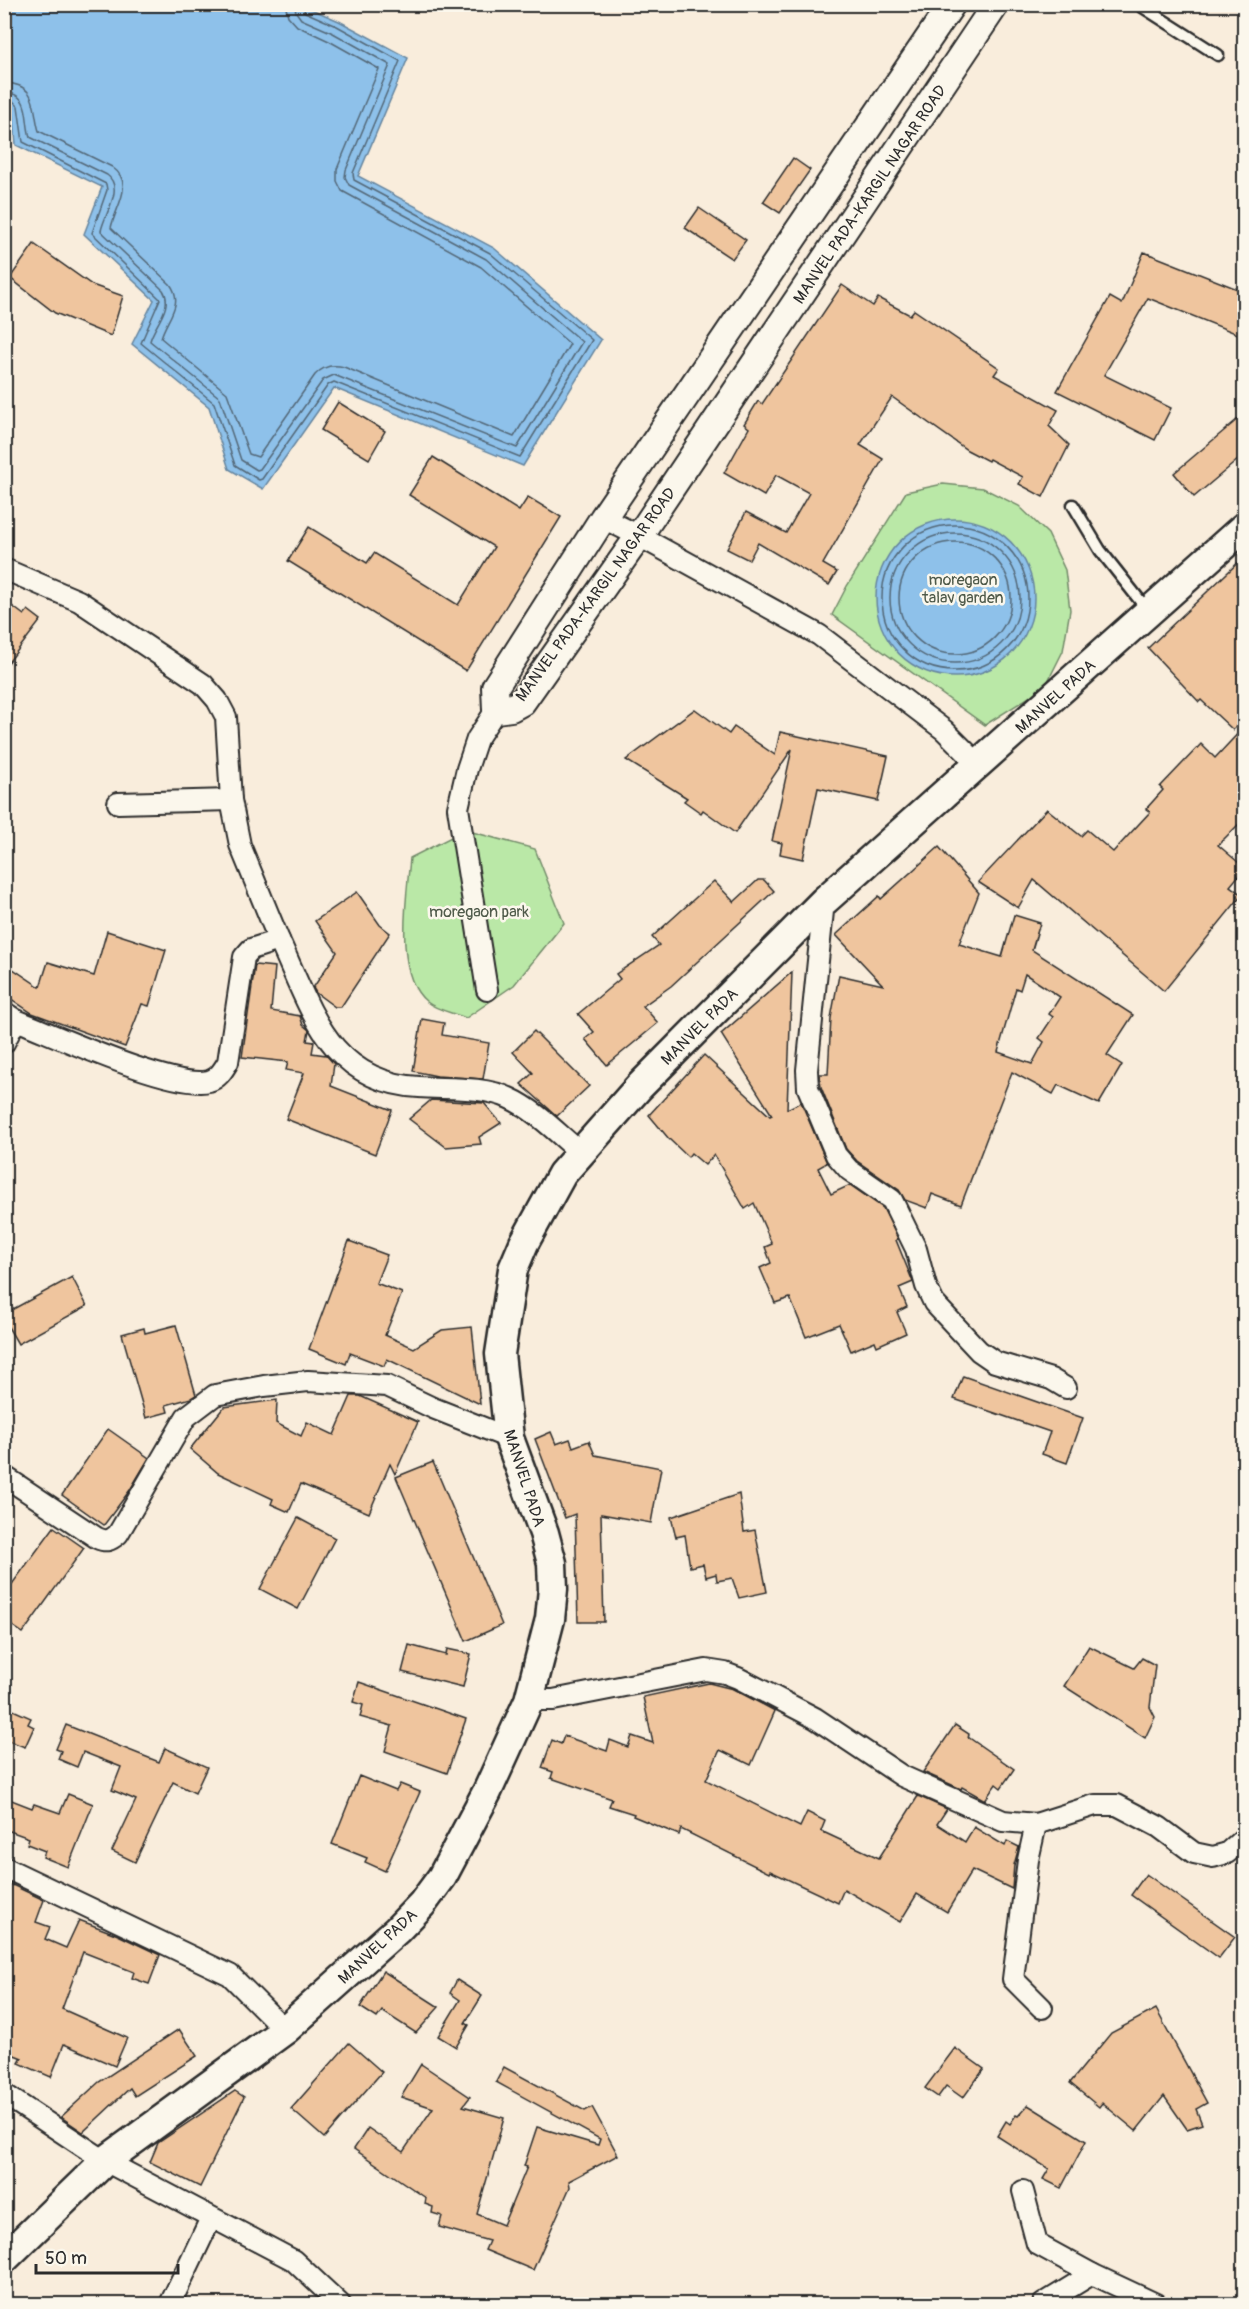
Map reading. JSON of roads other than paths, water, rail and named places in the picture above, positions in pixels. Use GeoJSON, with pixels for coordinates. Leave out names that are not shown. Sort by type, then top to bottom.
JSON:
{"type":"FeatureCollection","features":[{"type":"Feature","properties":{"kind":"main road","name":"MANVEL PADA"},"geometry":{"type":"LineString","coordinates":[[4,2259],[105,2161],[285,2030],[397,1930],[422,1904],[442,1876],[487,1792],[529,1700],[550,1619],[553,1589],[552,1563],[544,1533],[509,1438],[500,1354],[513,1269],[524,1243],[562,1174],[639,1087],[824,901],[1245,527]]}},
{"type":"Feature","properties":{"kind":"street","name":"MANVEL PADA-KARGIL NAGAR ROAD"},"geometry":{"type":"LineString","coordinates":[[952,4],[603,518],[495,687],[496,710],[511,708],[522,702],[639,536],[996,4]]}},
{"type":"Feature","properties":{"kind":"street"},"geometry":{"type":"LineString","coordinates":[[603,518],[819,635],[944,730],[978,764]]}},
{"type":"Feature","properties":{"kind":"street"},"geometry":{"type":"LineString","coordinates":[[4,569],[79,601],[203,684],[218,700],[226,717],[231,800],[240,845],[279,940],[321,1032],[344,1057],[371,1076],[398,1086],[486,1092],[508,1097],[527,1108],[581,1154]]}},
{"type":"Feature","properties":{"kind":"street"},"geometry":{"type":"LineString","coordinates":[[487,990],[458,808],[466,769],[477,739],[496,710]]}},
{"type":"Feature","properties":{"kind":"street"},"geometry":{"type":"LineString","coordinates":[[118,804],[231,800]]}},
{"type":"Feature","properties":{"kind":"street"},"geometry":{"type":"LineString","coordinates":[[824,901],[807,1070],[808,1088],[836,1155],[849,1170],[892,1200],[916,1249],[926,1286],[934,1303],[980,1351],[995,1362],[1051,1379],[1066,1388]]}},
{"type":"Feature","properties":{"kind":"street"},"geometry":{"type":"LineString","coordinates":[[4,1043],[10,1016],[160,1076],[196,1082],[211,1081],[220,1075],[228,1062],[244,957],[251,949],[279,940]]}},
{"type":"Feature","properties":{"kind":"street"},"geometry":{"type":"LineString","coordinates":[[4,1476],[97,1538],[105,1541],[111,1540],[118,1534],[186,1417],[215,1395],[308,1381],[387,1386],[433,1408],[509,1438]]}},
{"type":"Feature","properties":{"kind":"street"},"geometry":{"type":"LineString","coordinates":[[529,1700],[553,1700],[706,1670],[725,1673],[815,1718],[902,1776],[1003,1821],[1036,1824],[1095,1805],[1117,1805],[1159,1827],[1194,1853],[1213,1857],[1227,1853],[1245,1838]]}},
{"type":"Feature","properties":{"kind":"street"},"geometry":{"type":"LineString","coordinates":[[1036,1824],[1028,1860],[1012,1979],[1042,2008]]}},
{"type":"Feature","properties":{"kind":"street"},"geometry":{"type":"LineString","coordinates":[[4,1867],[230,1975],[285,2030]]}},
{"type":"Feature","properties":{"kind":"street"},"geometry":{"type":"LineString","coordinates":[[4,2094],[105,2161],[293,2260],[340,2304]]}},
{"type":"Feature","properties":{"kind":"street"},"geometry":{"type":"LineString","coordinates":[[1023,2191],[1037,2244],[1092,2274],[1156,2304]]}},
{"type":"Feature","properties":{"kind":"street"},"geometry":{"type":"LineString","coordinates":[[170,2304],[211,2218]]}},
{"type":"Feature","properties":{"kind":"street"},"geometry":{"type":"LineString","coordinates":[[1043,2304],[1092,2274]]}},
{"type":"Feature","properties":{"kind":"lane"},"geometry":{"type":"LineString","coordinates":[[1138,4],[1218,55]]}},
{"type":"Feature","properties":{"kind":"lane"},"geometry":{"type":"LineString","coordinates":[[1073,505],[1100,550],[1149,612]]}},
{"type":"Feature","properties":{"kind":"water"},"geometry":{"type":"Polygon","coordinates":[[[5,4],[302,5],[339,21],[408,58],[358,176],[494,248],[601,340],[523,466],[334,388],[263,489],[229,469],[209,407],[132,344],[154,300],[84,234],[102,187],[16,145],[13,108],[5,104],[5,4]]]}},
{"type":"Feature","properties":{"kind":"water"},"geometry":{"type":"Polygon","coordinates":[[[955,519],[970,520],[985,525],[999,532],[1011,542],[1021,554],[1028,568],[1033,583],[1033,613],[1028,628],[1021,642],[1011,654],[999,664],[985,671],[970,676],[955,677],[940,676],[925,671],[911,664],[899,654],[889,642],[882,628],[877,613],[876,598],[877,583],[882,568],[889,554],[899,542],[911,532],[925,525],[940,520],[955,519]]]}},
{"type":"Feature","properties":{"kind":"park label","name":"moregaon talav garden"},"geometry":{"type":"Point","coordinates":[963,588]}},
{"type":"Feature","properties":{"kind":"park label","name":"moregaon park"},"geometry":{"type":"Point","coordinates":[479,911]}}]}
